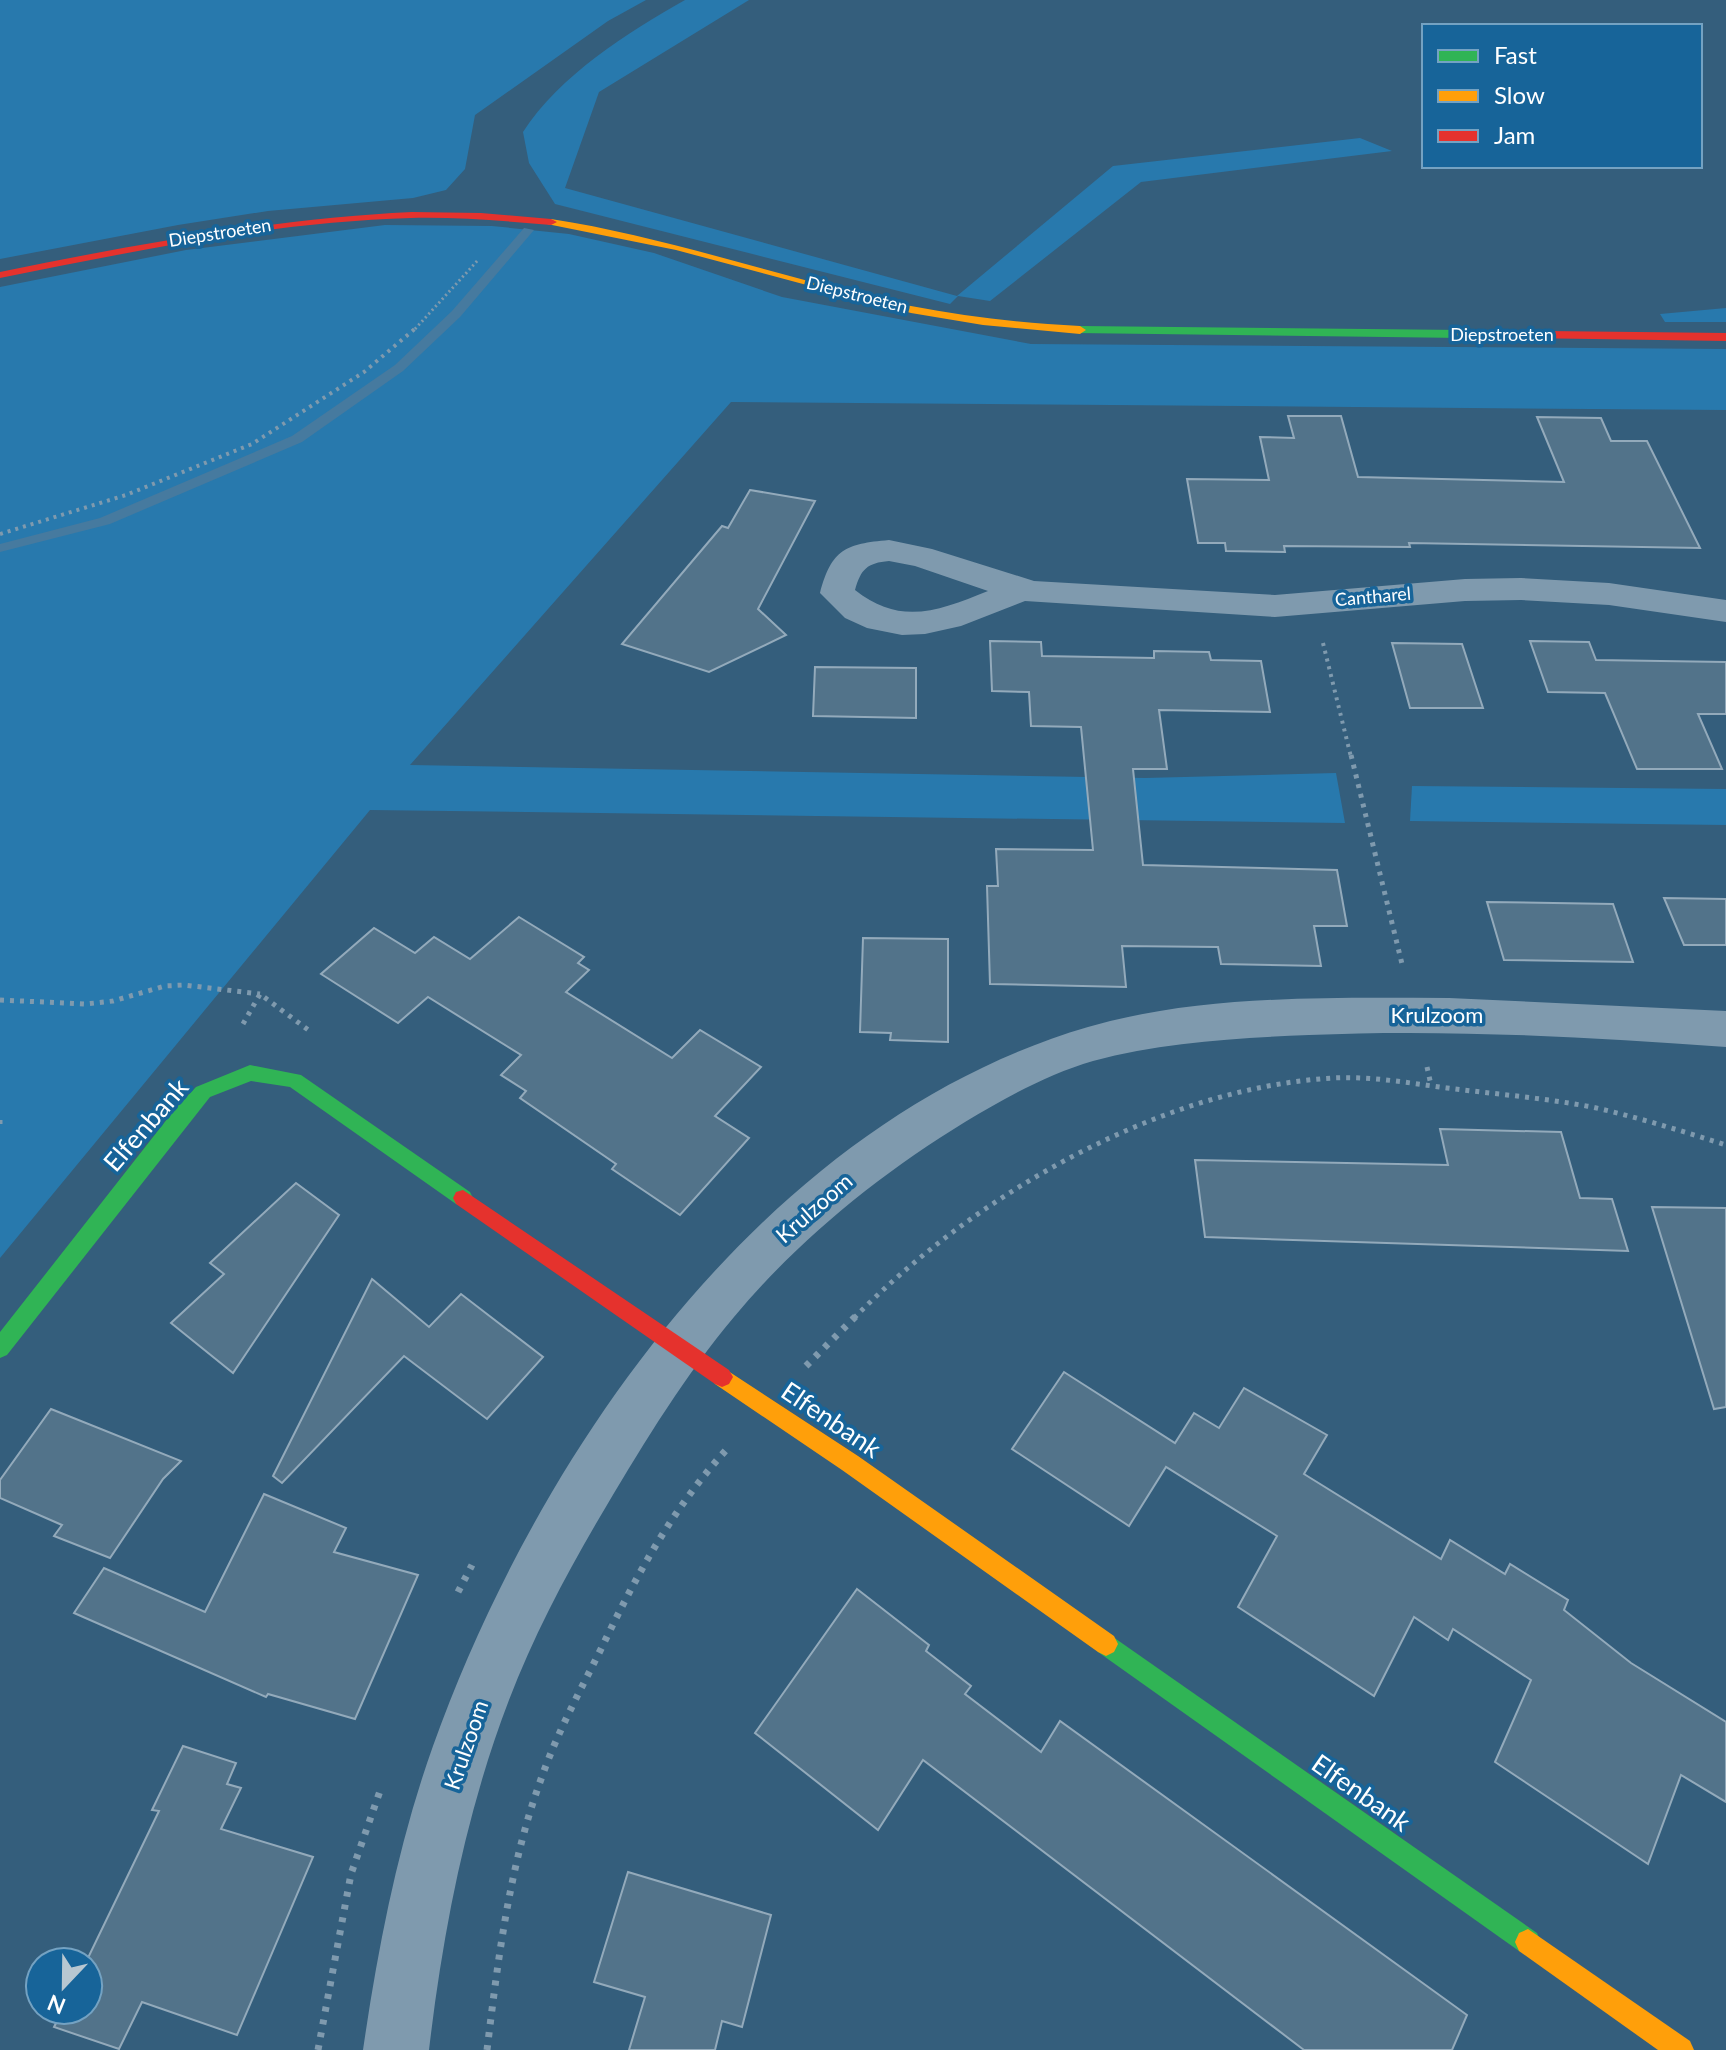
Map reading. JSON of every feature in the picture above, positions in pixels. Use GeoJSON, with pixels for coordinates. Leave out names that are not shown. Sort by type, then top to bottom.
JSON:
{"type":"FeatureCollection","features":[{"type":"Feature","properties":{"kind":"street","name":"Diepstroeten"},"geometry":{"type":"LineString","coordinates":[[0,275],[217,231],[324,218],[443,211],[532,218],[641,236],[876,302],[933,314],[1043,328],[1145,332],[1726,337]]}},
{"type":"Feature","properties":{"kind":"street","name":"Cantharel"},"geometry":{"type":"LineString","coordinates":[[1019,591],[1238,605],[1313,603],[1494,589],[1603,594],[1726,611]]}},
{"type":"Feature","properties":{"kind":"street","name":"Krulzoom"},"geometry":{"type":"LineString","coordinates":[[396,2050],[404,1987],[430,1862],[463,1747],[497,1662],[546,1559],[605,1454],[723,1293],[789,1228],[859,1168],[952,1107],[1004,1079],[1065,1052],[1195,1025],[1415,1014],[1522,1015],[1726,1029]]}},
{"type":"Feature","properties":{"kind":"street","name":"Elfenbank"},"geometry":{"type":"LineString","coordinates":[[0,1348],[203,1092],[250,1073],[294,1080],[767,1408],[1623,2032],[1681,2050]]}},
{"type":"Feature","properties":{"kind":"path"},"geometry":{"type":"LineString","coordinates":[[0,534],[126,495],[252,444],[364,372],[412,332],[486,251]]}},
{"type":"Feature","properties":{"kind":"path"},"geometry":{"type":"LineString","coordinates":[[1313,603],[1431,1085]]}},
{"type":"Feature","properties":{"kind":"path"},"geometry":{"type":"LineString","coordinates":[[0,1000],[85,1004],[116,1001],[138,991],[174,984],[233,988],[260,994]]}},
{"type":"Feature","properties":{"kind":"path"},"geometry":{"type":"LineString","coordinates":[[487,2050],[498,1956],[525,1827],[553,1747],[636,1573],[703,1473],[847,1322],[933,1245],[1089,1147],[1199,1104],[1255,1090],[1330,1078],[1431,1085],[1576,1104],[1726,1145]]}},
{"type":"Feature","properties":{"kind":"shaded area"},"geometry":{"type":"Polygon","coordinates":[[[0,0],[646,0],[608,21],[475,115],[465,169],[446,190],[413,198],[268,211],[0,259],[0,0]]]}},
{"type":"Feature","properties":{"kind":"shaded area"},"geometry":{"type":"Polygon","coordinates":[[[685,0],[749,0],[599,92],[565,188],[957,296],[1113,166],[1360,138],[1392,151],[1141,182],[990,301],[958,296],[950,304],[555,204],[529,163],[523,132],[538,111],[575,74],[618,41],[685,0]]]}},
{"type":"Feature","properties":{"kind":"shaded area"},"geometry":{"type":"Polygon","coordinates":[[[385,225],[492,226],[569,234],[654,253],[782,297],[1031,344],[1726,349],[1726,410],[731,402],[410,765],[1145,778],[1336,773],[1345,823],[370,810],[0,1258],[0,287],[186,250],[385,225]]]}},
{"type":"Feature","properties":{"kind":"shaded area"},"geometry":{"type":"Polygon","coordinates":[[[1726,308],[1726,322],[1665,322],[1660,314],[1726,308]]]}},
{"type":"Feature","properties":{"kind":"shaded area"},"geometry":{"type":"Polygon","coordinates":[[[1412,786],[1726,789],[1726,825],[1410,821],[1412,786]]]}},
{"type":"Feature","properties":{"kind":"building"},"geometry":{"type":"Polygon","coordinates":[[[1288,416],[1341,416],[1358,477],[1564,482],[1537,417],[1601,418],[1611,441],[1647,441],[1700,548],[1409,543],[1410,547],[1284,546],[1285,552],[1226,551],[1225,543],[1198,543],[1187,479],[1269,480],[1260,437],[1294,438],[1288,416]]]}},
{"type":"Feature","properties":{"kind":"building"},"geometry":{"type":"Polygon","coordinates":[[[750,490],[815,501],[758,609],[786,635],[709,672],[622,644],[722,526],[728,528],[750,490]]]}},
{"type":"Feature","properties":{"kind":"building"},"geometry":{"type":"Polygon","coordinates":[[[990,641],[1041,642],[1042,656],[1154,658],[1154,651],[1209,652],[1211,660],[1261,661],[1270,712],[1159,710],[1167,769],[1133,769],[1143,865],[1337,870],[1347,926],[1314,926],[1321,966],[1221,964],[1218,947],[1122,946],[1126,987],[990,984],[987,886],[998,886],[996,849],[1093,850],[1081,727],[1031,726],[1029,692],[992,691],[990,641]]]}},
{"type":"Feature","properties":{"kind":"building"},"geometry":{"type":"Polygon","coordinates":[[[1530,641],[1589,642],[1596,660],[1726,662],[1726,714],[1698,714],[1722,769],[1637,769],[1605,693],[1548,692],[1530,641]]]}},
{"type":"Feature","properties":{"kind":"building"},"geometry":{"type":"Polygon","coordinates":[[[1392,643],[1462,644],[1483,708],[1410,708],[1392,643]]]}},
{"type":"Feature","properties":{"kind":"building"},"geometry":{"type":"Polygon","coordinates":[[[815,667],[916,668],[916,718],[813,716],[815,667]]]}},
{"type":"Feature","properties":{"kind":"building"},"geometry":{"type":"Polygon","coordinates":[[[1664,898],[1726,899],[1726,945],[1684,945],[1664,898]]]}},
{"type":"Feature","properties":{"kind":"building"},"geometry":{"type":"Polygon","coordinates":[[[1487,902],[1613,904],[1633,962],[1504,960],[1487,902]]]}},
{"type":"Feature","properties":{"kind":"building"},"geometry":{"type":"Polygon","coordinates":[[[519,917],[584,957],[578,963],[589,970],[566,992],[672,1058],[700,1030],[761,1067],[715,1116],[749,1138],[680,1215],[612,1169],[616,1164],[520,1098],[526,1091],[501,1075],[521,1055],[428,997],[398,1023],[321,974],[374,928],[415,953],[434,937],[470,959],[519,917]]]}},
{"type":"Feature","properties":{"kind":"building"},"geometry":{"type":"Polygon","coordinates":[[[863,938],[948,939],[948,1042],[890,1040],[891,1033],[860,1032],[863,938]]]}},
{"type":"Feature","properties":{"kind":"building"},"geometry":{"type":"Polygon","coordinates":[[[1440,1129],[1561,1132],[1580,1198],[1612,1199],[1628,1251],[1205,1237],[1195,1160],[1448,1165],[1440,1129]]]}},
{"type":"Feature","properties":{"kind":"building"},"geometry":{"type":"Polygon","coordinates":[[[296,1183],[339,1215],[233,1373],[171,1323],[224,1274],[210,1263],[296,1183]]]}},
{"type":"Feature","properties":{"kind":"building"},"geometry":{"type":"Polygon","coordinates":[[[1652,1207],[1726,1208],[1726,1407],[1714,1409],[1652,1207]]]}},
{"type":"Feature","properties":{"kind":"building"},"geometry":{"type":"Polygon","coordinates":[[[372,1279],[429,1327],[461,1294],[543,1357],[487,1419],[404,1356],[282,1483],[273,1476],[372,1279]]]}},
{"type":"Feature","properties":{"kind":"building"},"geometry":{"type":"Polygon","coordinates":[[[1064,1372],[1175,1443],[1194,1413],[1219,1428],[1244,1388],[1327,1435],[1304,1474],[1441,1559],[1450,1540],[1505,1574],[1510,1564],[1568,1600],[1564,1610],[1631,1663],[1726,1722],[1726,1802],[1681,1775],[1648,1864],[1495,1762],[1531,1680],[1453,1629],[1448,1640],[1414,1617],[1374,1696],[1238,1607],[1277,1536],[1166,1467],[1129,1526],[1012,1449],[1064,1372]]]}},
{"type":"Feature","properties":{"kind":"building"},"geometry":{"type":"Polygon","coordinates":[[[51,1409],[181,1461],[163,1479],[110,1558],[54,1536],[62,1525],[0,1498],[0,1480],[51,1409]]]}},
{"type":"Feature","properties":{"kind":"building"},"geometry":{"type":"Polygon","coordinates":[[[264,1494],[346,1528],[334,1552],[418,1575],[355,1719],[268,1694],[266,1697],[74,1613],[104,1568],[205,1612],[264,1494]]]}},
{"type":"Feature","properties":{"kind":"building"},"geometry":{"type":"Polygon","coordinates":[[[857,1589],[929,1645],[926,1651],[971,1686],[965,1694],[1041,1752],[1060,1721],[1467,2015],[1452,2050],[1304,2050],[923,1760],[878,1830],[755,1733],[857,1589]]]}},
{"type":"Feature","properties":{"kind":"building"},"geometry":{"type":"Polygon","coordinates":[[[183,1746],[236,1763],[227,1784],[241,1788],[221,1829],[313,1857],[237,2035],[142,2002],[119,2049],[54,2027],[104,2026],[104,1946],[94,1946],[159,1811],[152,1810],[183,1746]]]}},
{"type":"Feature","properties":{"kind":"building"},"geometry":{"type":"Polygon","coordinates":[[[628,1872],[771,1915],[742,2027],[722,2021],[715,2050],[629,2050],[645,1997],[594,1982],[628,1872]]]}},
{"type":"Feature","properties":{"kind":"waterway"},"geometry":{"type":"LineString","coordinates":[[0,548],[105,521],[297,439],[399,368],[456,314],[528,230]]}},
{"type":"Feature","properties":{"kind":"traffic: fast"},"geometry":{"type":"LineString","coordinates":[[1080,330],[1463,334]]}},
{"type":"Feature","properties":{"kind":"traffic: fast"},"geometry":{"type":"LineString","coordinates":[[0,1348],[182,1115],[203,1092],[250,1073],[294,1080],[463,1198]]}},
{"type":"Feature","properties":{"kind":"traffic: fast"},"geometry":{"type":"LineString","coordinates":[[1106,1644],[1528,1942]]}},
{"type":"Feature","properties":{"kind":"traffic: slow"},"geometry":{"type":"LineString","coordinates":[[551,222],[678,247],[911,309],[983,322],[1080,330]]}},
{"type":"Feature","properties":{"kind":"traffic: slow"},"geometry":{"type":"LineString","coordinates":[[722,1377],[850,1463],[1106,1644]]}},
{"type":"Feature","properties":{"kind":"traffic: slow"},"geometry":{"type":"LineString","coordinates":[[1528,1942],[1681,2050]]}},
{"type":"Feature","properties":{"kind":"traffic: jam"},"geometry":{"type":"LineString","coordinates":[[0,275],[205,236],[343,218],[481,216],[551,222]]}},
{"type":"Feature","properties":{"kind":"traffic: jam"},"geometry":{"type":"LineString","coordinates":[[1463,334],[1726,337]]}},
{"type":"Feature","properties":{"kind":"traffic: jam"},"geometry":{"type":"LineString","coordinates":[[463,1198],[722,1377]]}}]}
